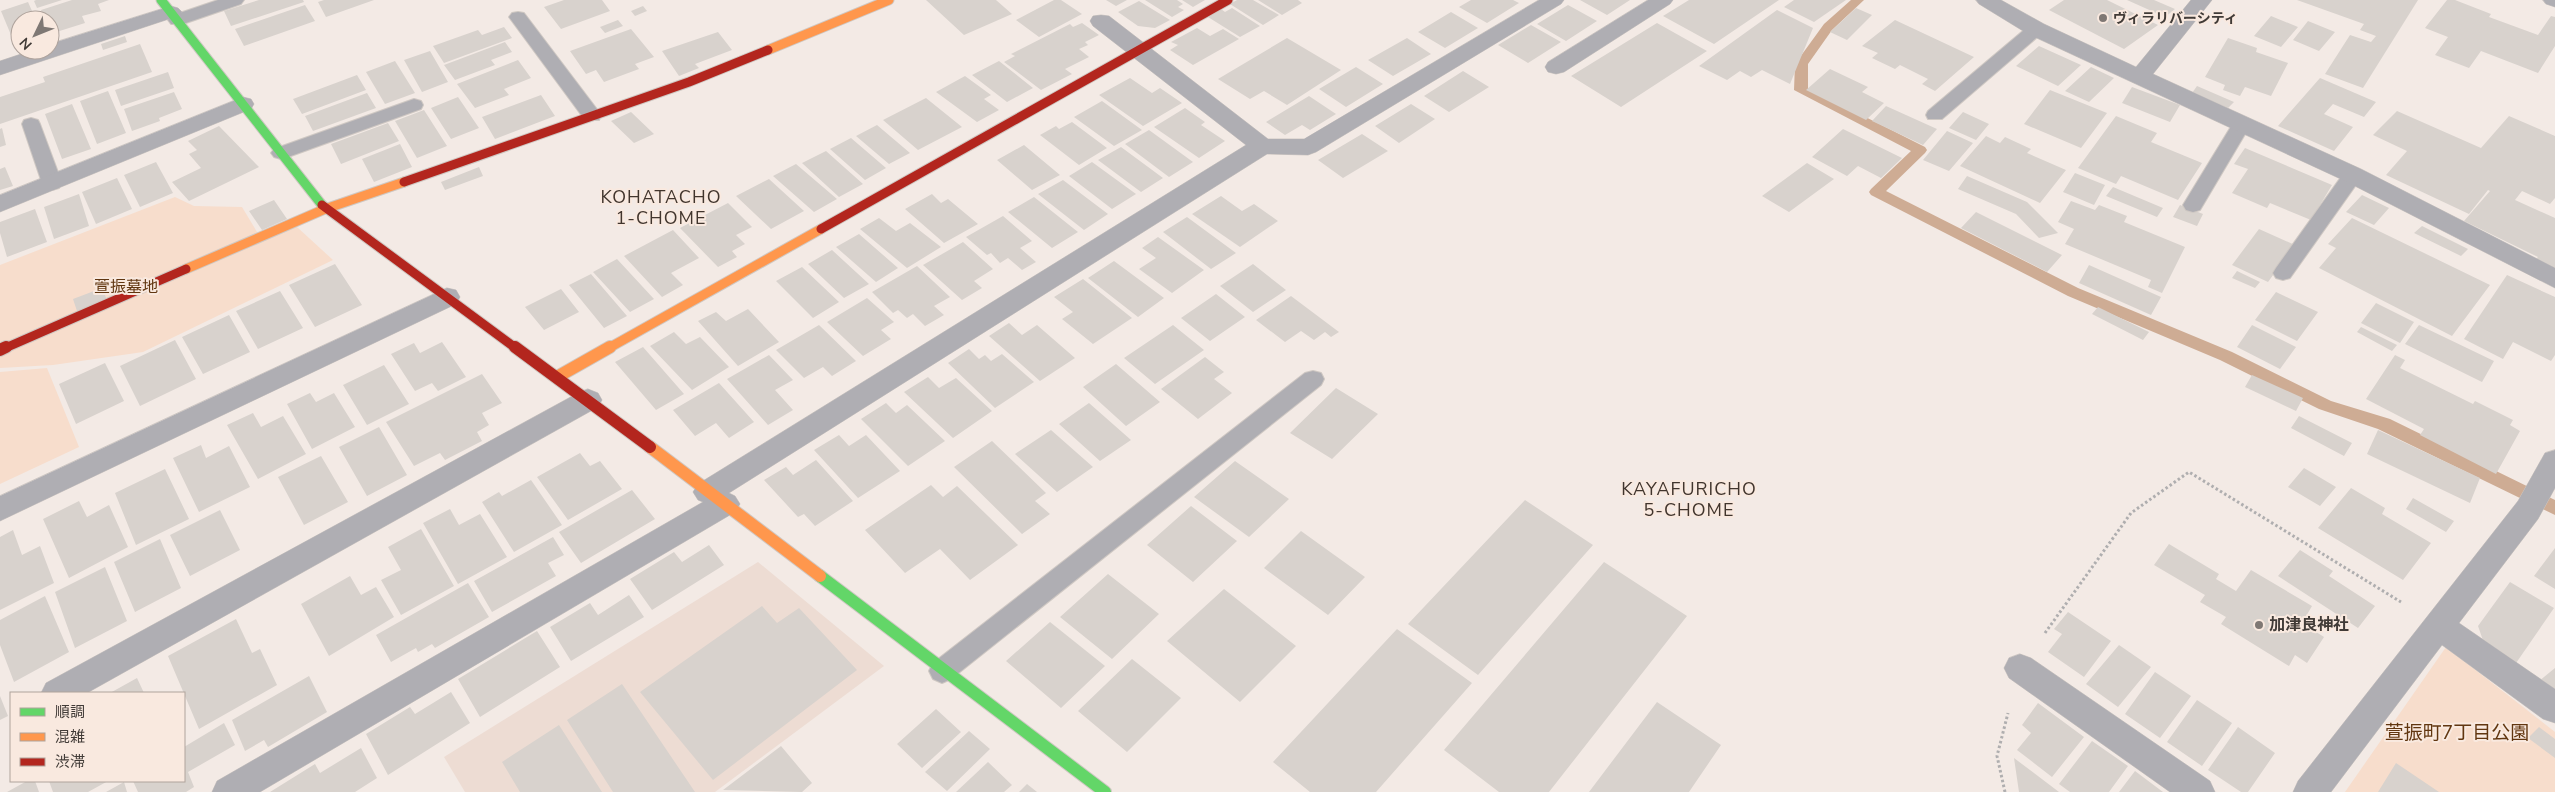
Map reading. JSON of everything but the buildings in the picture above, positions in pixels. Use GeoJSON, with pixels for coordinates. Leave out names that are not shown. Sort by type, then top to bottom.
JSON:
{"type":"FeatureCollection","features":[{"type":"Feature","properties":{"kind":"street"},"geometry":{"type":"LineString","coordinates":[[0,350],[326,210],[689,82],[889,0]]}},
{"type":"Feature","properties":{"kind":"street"},"geometry":{"type":"LineString","coordinates":[[557,377],[1228,0]]}},
{"type":"Feature","properties":{"kind":"street"},"geometry":{"type":"LineString","coordinates":[[229,792],[716,498],[1262,146],[1308,147],[1554,0]]}},
{"type":"Feature","properties":{"kind":"street"},"geometry":{"type":"LineString","coordinates":[[1556,67],[1664,0]]}},
{"type":"Feature","properties":{"kind":"street"},"geometry":{"type":"LineString","coordinates":[[1986,0],[2036,29],[2354,175],[2555,279]]}},
{"type":"Feature","properties":{"kind":"street"},"geometry":{"type":"LineString","coordinates":[[2140,76],[2202,0]]}},
{"type":"Feature","properties":{"kind":"street"},"geometry":{"type":"LineString","coordinates":[[0,68],[169,11],[326,210],[588,400],[942,671],[1105,792]]}},
{"type":"Feature","properties":{"kind":"street"},"geometry":{"type":"LineString","coordinates":[[1101,21],[1262,146]]}},
{"type":"Feature","properties":{"kind":"street"},"geometry":{"type":"LineString","coordinates":[[0,204],[243,104]]}},
{"type":"Feature","properties":{"kind":"street"},"geometry":{"type":"LineString","coordinates":[[0,508],[447,297]]}},
{"type":"Feature","properties":{"kind":"street"},"geometry":{"type":"LineString","coordinates":[[59,692],[588,400]]}},
{"type":"Feature","properties":{"kind":"street"},"geometry":{"type":"LineString","coordinates":[[2310,792],[2534,498],[2555,461]]}},
{"type":"Feature","properties":{"kind":"street"},"geometry":{"type":"LineString","coordinates":[[2438,625],[2555,708]]}},
{"type":"Feature","properties":{"kind":"street"},"geometry":{"type":"LineString","coordinates":[[2020,668],[2198,792]]}},
{"type":"Feature","properties":{"kind":"lane"},"geometry":{"type":"LineString","coordinates":[[169,11],[235,0]]}},
{"type":"Feature","properties":{"kind":"lane"},"geometry":{"type":"LineString","coordinates":[[518,17],[592,116]]}},
{"type":"Feature","properties":{"kind":"lane"},"geometry":{"type":"LineString","coordinates":[[1935,115],[2036,29]]}},
{"type":"Feature","properties":{"kind":"lane"},"geometry":{"type":"LineString","coordinates":[[282,153],[414,105]]}},
{"type":"Feature","properties":{"kind":"lane"},"geometry":{"type":"LineString","coordinates":[[31,124],[52,183]]}},
{"type":"Feature","properties":{"kind":"lane"},"geometry":{"type":"LineString","coordinates":[[2193,205],[2242,124]]}},
{"type":"Feature","properties":{"kind":"lane"},"geometry":{"type":"LineString","coordinates":[[2283,273],[2354,175]]}},
{"type":"Feature","properties":{"kind":"lane"},"geometry":{"type":"LineString","coordinates":[[942,671],[1313,379]]}},
{"type":"Feature","properties":{"kind":"path"},"geometry":{"type":"LineString","coordinates":[[2006,792],[1997,756],[2020,668],[2131,513],[2189,472],[2438,625]]}},
{"type":"Feature","properties":{"kind":"shaded area"},"geometry":{"type":"Polygon","coordinates":[[[758,562],[884,666],[715,792],[465,792],[444,757],[758,562]]]}},
{"type":"Feature","properties":{"kind":"green space","name":"萱振墓地"},"geometry":{"type":"Polygon","coordinates":[[[175,197],[194,206],[242,207],[257,232],[297,227],[333,260],[143,352],[53,365],[0,368],[0,265],[175,197]]]}},
{"type":"Feature","properties":{"kind":"green space"},"geometry":{"type":"Polygon","coordinates":[[[47,368],[79,447],[0,484],[0,372],[47,368]]]}},
{"type":"Feature","properties":{"kind":"green space","name":"萱振町7丁目公園"},"geometry":{"type":"Polygon","coordinates":[[[2446,647],[2555,732],[2555,792],[2345,792],[2446,647]]]}},
{"type":"Feature","properties":{"kind":"waterway"},"geometry":{"type":"LineString","coordinates":[[1858,0],[1828,27],[1802,64],[1801,90],[1920,150],[1876,192],[2073,292],[2226,356],[2325,405],[2384,424],[2555,508]]}},
{"type":"Feature","properties":{"kind":"traffic: fast"},"geometry":{"type":"LineString","coordinates":[[161,0],[322,205]]}},
{"type":"Feature","properties":{"kind":"traffic: fast"},"geometry":{"type":"LineString","coordinates":[[820,576],[1105,792]]}},
{"type":"Feature","properties":{"kind":"traffic: slow"},"geometry":{"type":"LineString","coordinates":[[768,50],[889,0]]}},
{"type":"Feature","properties":{"kind":"traffic: slow"},"geometry":{"type":"LineString","coordinates":[[186,269],[325,209],[404,182]]}},
{"type":"Feature","properties":{"kind":"traffic: slow"},"geometry":{"type":"LineString","coordinates":[[557,377],[821,229]]}},
{"type":"Feature","properties":{"kind":"traffic: slow"},"geometry":{"type":"LineString","coordinates":[[650,447],[820,576]]}},
{"type":"Feature","properties":{"kind":"traffic: jam"},"geometry":{"type":"LineString","coordinates":[[821,229],[1228,0]]}},
{"type":"Feature","properties":{"kind":"traffic: jam"},"geometry":{"type":"LineString","coordinates":[[404,182],[689,82],[768,50]]}},
{"type":"Feature","properties":{"kind":"traffic: jam"},"geometry":{"type":"LineString","coordinates":[[322,205],[650,447]]}},
{"type":"Feature","properties":{"kind":"traffic: jam"},"geometry":{"type":"LineString","coordinates":[[0,350],[186,269]]}},
{"type":"Feature","properties":{"kind":"place","name":"ヴィラリバーシティ"},"geometry":{"type":"Point","coordinates":[2103,18]}},
{"type":"Feature","properties":{"kind":"place","name":"加津良神社"},"geometry":{"type":"Point","coordinates":[2259,625]}},
{"type":"Feature","properties":{"kind":"district","name":"KOHATACHO 1-CHOME"},"geometry":{"type":"Point","coordinates":[661,207]}},
{"type":"Feature","properties":{"kind":"district","name":"KAYAFURICHO 5-CHOME"},"geometry":{"type":"Point","coordinates":[1689,499]}}]}
